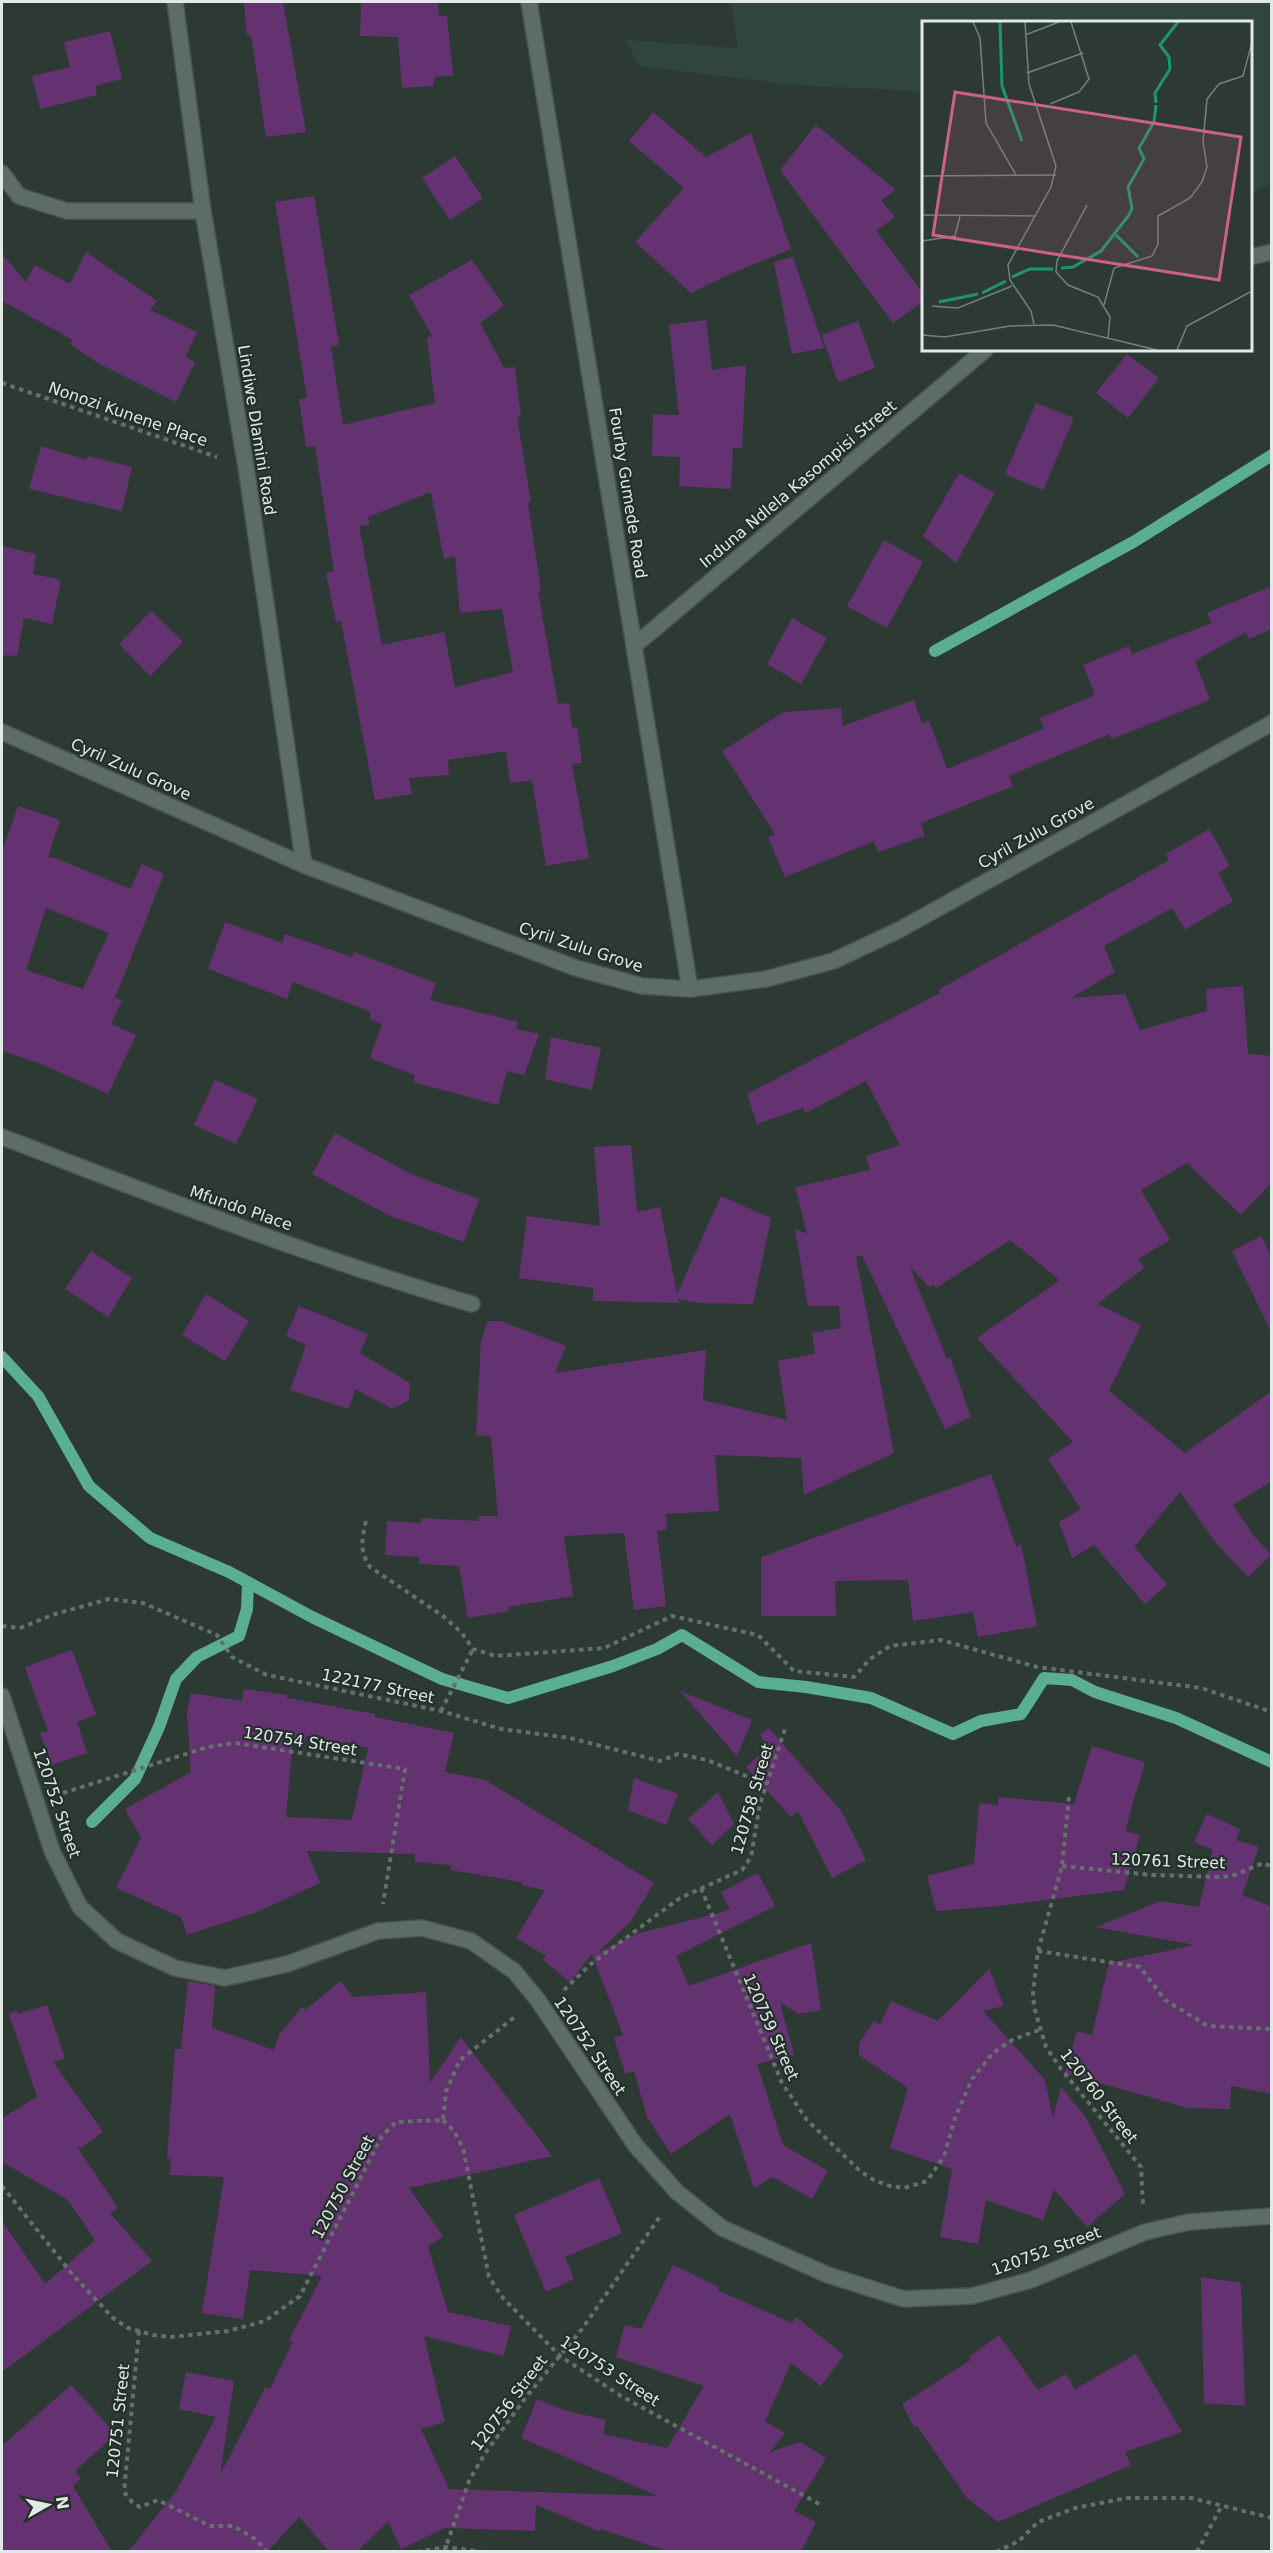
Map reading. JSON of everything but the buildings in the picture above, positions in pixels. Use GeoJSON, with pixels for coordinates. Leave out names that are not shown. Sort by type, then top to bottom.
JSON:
{"type":"FeatureCollection","features":[{"type":"Feature","properties":{"kind":"street","name":"Lindiwe Dlamini Road"},"geometry":{"type":"LineString","coordinates":[[175,2],[203,211],[246,467],[304,865]]}},
{"type":"Feature","properties":{"kind":"street","name":"Fourby Gumede Road"},"geometry":{"type":"LineString","coordinates":[[529,2],[690,990]]}},
{"type":"Feature","properties":{"kind":"street"},"geometry":{"type":"LineString","coordinates":[[2,173],[19,196],[67,211],[203,211]]}},
{"type":"Feature","properties":{"kind":"street"},"geometry":{"type":"LineString","coordinates":[[1252,256],[1272,252]]}},
{"type":"Feature","properties":{"kind":"street","name":"Induna Ndlela Kasompisi Street"},"geometry":{"type":"LineString","coordinates":[[634,645],[984,351]]}},
{"type":"Feature","properties":{"kind":"street","name":"Cyril Zulu Grove"},"geometry":{"type":"LineString","coordinates":[[2,732],[304,865],[576,968],[642,986],[690,990],[766,979],[833,961],[899,930],[1272,723]]}},
{"type":"Feature","properties":{"kind":"street","name":"Mfundo Place"},"geometry":{"type":"LineString","coordinates":[[2,1137],[193,1210],[412,1287],[472,1304]]}},
{"type":"Feature","properties":{"kind":"street","name":"120752 Street"},"geometry":{"type":"LineString","coordinates":[[2,1696],[52,1851],[80,1907],[117,1941],[175,1968],[225,1978],[287,1964],[378,1931],[422,1928],[471,1941],[514,1971],[537,1999],[636,2146],[677,2192],[722,2228],[828,2275],[904,2299],[972,2296],[1031,2280],[1145,2232],[1189,2222],[1272,2216]]}},
{"type":"Feature","properties":{"kind":"path","name":"Nonozi Kunene Place"},"geometry":{"type":"LineString","coordinates":[[2,383],[246,467]]}},
{"type":"Feature","properties":{"kind":"path"},"geometry":{"type":"LineString","coordinates":[[366,1521],[361,1541],[363,1557],[370,1567],[443,1616],[462,1633],[473,1649],[496,1656],[604,1648],[672,1616],[758,1635],[794,1671],[854,1677],[870,1659],[890,1646],[941,1640],[1037,1667],[1201,1688],[1272,1712]]}},
{"type":"Feature","properties":{"kind":"path","name":"122177 Street"},"geometry":{"type":"LineString","coordinates":[[2,1626],[20,1628],[55,1614],[109,1599],[143,1602],[217,1635],[232,1657],[267,1675],[441,1711],[501,1729],[570,1738],[660,1761],[678,1755],[707,1760],[766,1784]]}},
{"type":"Feature","properties":{"kind":"path"},"geometry":{"type":"LineString","coordinates":[[441,1711],[473,1649]]}},
{"type":"Feature","properties":{"kind":"path","name":"120758 Street"},"geometry":{"type":"LineString","coordinates":[[700,1888],[742,1870],[751,1857],[760,1804],[786,1726]]}},
{"type":"Feature","properties":{"kind":"path","name":"120754 Street"},"geometry":{"type":"LineString","coordinates":[[36,1802],[208,1748],[235,1743],[405,1769],[378,1931]]}},
{"type":"Feature","properties":{"kind":"path","name":"120760 Street"},"geometry":{"type":"LineString","coordinates":[[1069,1797],[1062,1866],[1038,1951],[1033,1992],[1039,2030],[1046,2047],[1061,2069],[1141,2167],[1145,2232]]}},
{"type":"Feature","properties":{"kind":"path","name":"120761 Street"},"geometry":{"type":"LineString","coordinates":[[1062,1866],[1153,1875],[1222,1877],[1232,1876],[1263,1863],[1272,1867]]}},
{"type":"Feature","properties":{"kind":"path"},"geometry":{"type":"LineString","coordinates":[[442,2120],[446,2091],[460,2060],[537,1999],[568,1989],[592,1963],[680,1898],[700,1888]]}},
{"type":"Feature","properties":{"kind":"path","name":"120759 Street"},"geometry":{"type":"LineString","coordinates":[[700,1888],[782,2084],[807,2120],[860,2171],[874,2180],[904,2188],[927,2181],[944,2156],[955,2118],[972,2079],[993,2054],[1012,2040],[1039,2030]]}},
{"type":"Feature","properties":{"kind":"path"},"geometry":{"type":"LineString","coordinates":[[1038,1951],[1140,1967],[1165,2000],[1208,2026],[1272,2029]]}},
{"type":"Feature","properties":{"kind":"path","name":"120750 Street"},"geometry":{"type":"LineString","coordinates":[[2,2186],[73,2275],[113,2318],[128,2328],[171,2337],[228,2331],[265,2321],[300,2296],[382,2136],[396,2122],[442,2120]]}},
{"type":"Feature","properties":{"kind":"path","name":"120753 Street"},"geometry":{"type":"LineString","coordinates":[[442,2120],[454,2131],[463,2148],[489,2277],[503,2298],[560,2356],[621,2396],[823,2505]]}},
{"type":"Feature","properties":{"kind":"path","name":"120756 Street"},"geometry":{"type":"LineString","coordinates":[[445,2549],[469,2481],[484,2455],[526,2397],[582,2329],[677,2192]]}},
{"type":"Feature","properties":{"kind":"path","name":"120751 Street"},"geometry":{"type":"LineString","coordinates":[[140,2331],[124,2492],[132,2502],[140,2507],[158,2500],[210,2526],[233,2526],[257,2540],[267,2552]]}},
{"type":"Feature","properties":{"kind":"path"},"geometry":{"type":"LineString","coordinates":[[996,2552],[1019,2541],[1038,2522],[1075,2508],[1138,2498],[1191,2498],[1272,2518]]}},
{"type":"Feature","properties":{"kind":"path"},"geometry":{"type":"LineString","coordinates":[[1197,2552],[1221,2507]]}},
{"type":"Feature","properties":{"kind":"path"},"geometry":{"type":"LineString","coordinates":[[417,2552],[445,2549],[483,2552]]}},
{"type":"Feature","properties":{"kind":"shaded area"},"geometry":{"type":"Polygon","coordinates":[[[731,2],[1271,2],[1271,184],[1252,194],[1252,21],[922,21],[922,94],[915,91],[796,85],[639,66],[626,40],[738,48],[731,2]]]}},
{"type":"Feature","properties":{"kind":"waterway"},"geometry":{"type":"LineString","coordinates":[[935,651],[1135,541],[1272,455]]}},
{"type":"Feature","properties":{"kind":"waterway"},"geometry":{"type":"LineString","coordinates":[[2,1357],[38,1396],[89,1486],[150,1538],[229,1572],[312,1617],[442,1679],[508,1698],[613,1666],[657,1649],[682,1635],[758,1682],[871,1698],[953,1734],[981,1721],[1021,1714],[1044,1678],[1072,1680],[1095,1692],[1176,1718],[1272,1762]]}},
{"type":"Feature","properties":{"kind":"waterway"},"geometry":{"type":"LineString","coordinates":[[92,1822],[135,1779],[159,1727],[176,1679],[197,1657],[239,1636],[247,1609],[248,1583]]}}]}
